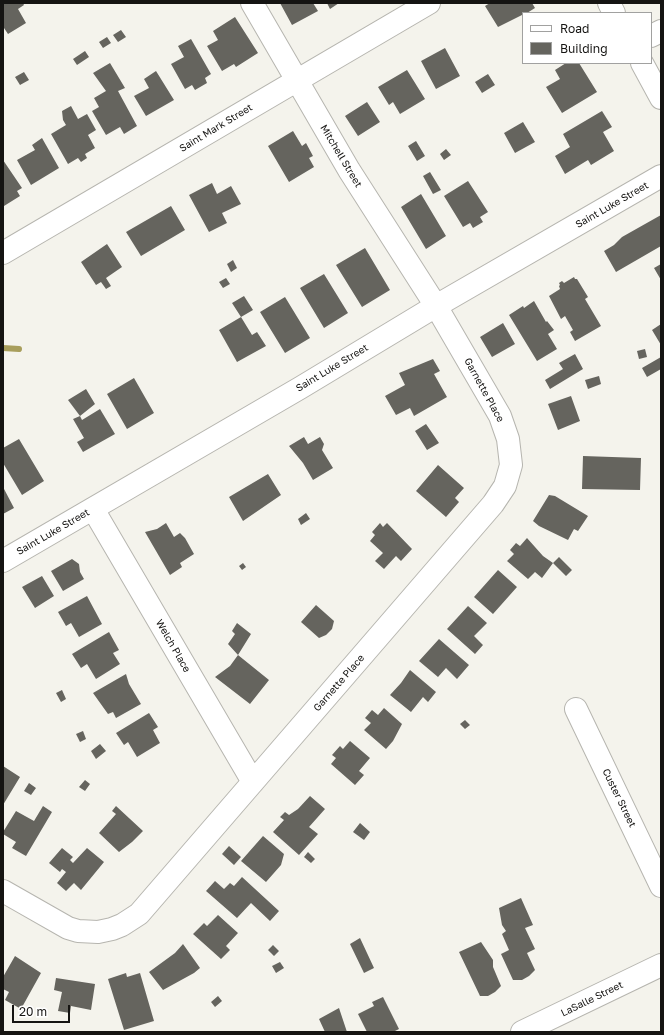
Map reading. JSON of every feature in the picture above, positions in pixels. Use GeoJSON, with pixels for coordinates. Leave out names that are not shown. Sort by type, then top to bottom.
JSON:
{"type":"FeatureCollection","features":[{"type":"Feature","properties":{"kind":"street","name":"Mitchell Street"},"geometry":{"type":"LineString","coordinates":[[252,3],[349,170],[436,306]]}},
{"type":"Feature","properties":{"kind":"street","name":"Saint Mark Street"},"geometry":{"type":"LineString","coordinates":[[3,253],[429,3]]}},
{"type":"Feature","properties":{"kind":"street"},"geometry":{"type":"LineString","coordinates":[[609,3],[614,12]]}},
{"type":"Feature","properties":{"kind":"street"},"geometry":{"type":"LineString","coordinates":[[652,36],[661,31]]}},
{"type":"Feature","properties":{"kind":"street"},"geometry":{"type":"LineString","coordinates":[[643,64],[661,98]]}},
{"type":"Feature","properties":{"kind":"street","name":"Saint Luke Street"},"geometry":{"type":"LineString","coordinates":[[3,561],[436,306],[661,176]]}},
{"type":"Feature","properties":{"kind":"street","name":"Garnette Place"},"geometry":{"type":"LineString","coordinates":[[3,891],[68,928],[88,933],[112,929],[122,925],[139,914],[493,504],[505,486],[511,464],[508,439],[500,416],[436,306]]}},
{"type":"Feature","properties":{"kind":"street","name":"Welch Place"},"geometry":{"type":"LineString","coordinates":[[93,509],[253,782]]}},
{"type":"Feature","properties":{"kind":"street","name":"Custer Street"},"geometry":{"type":"LineString","coordinates":[[576,709],[661,886]]}},
{"type":"Feature","properties":{"kind":"street","name":"LaSalle Street"},"geometry":{"type":"LineString","coordinates":[[522,1032],[661,965]]}},
{"type":"Feature","properties":{"kind":"building"},"geometry":{"type":"Polygon","coordinates":[[[3,3],[23,3],[24,5],[18,9],[26,23],[8,34],[4,28],[3,29],[3,3]]]}},
{"type":"Feature","properties":{"kind":"building"},"geometry":{"type":"Polygon","coordinates":[[[280,3],[313,3],[318,11],[292,25],[280,3]]]}},
{"type":"Feature","properties":{"kind":"building"},"geometry":{"type":"Polygon","coordinates":[[[327,3],[339,3],[330,9],[327,3]]]}},
{"type":"Feature","properties":{"kind":"building"},"geometry":{"type":"Polygon","coordinates":[[[490,3],[532,3],[535,8],[529,12],[522,12],[522,15],[498,27],[485,6],[490,3]]]}},
{"type":"Feature","properties":{"kind":"building"},"geometry":{"type":"Polygon","coordinates":[[[235,17],[258,53],[236,67],[234,64],[222,71],[207,46],[218,40],[213,31],[235,17]]]}},
{"type":"Feature","properties":{"kind":"building"},"geometry":{"type":"Polygon","coordinates":[[[121,30],[126,37],[118,42],[113,35],[121,30]]]}},
{"type":"Feature","properties":{"kind":"building"},"geometry":{"type":"Polygon","coordinates":[[[107,37],[111,43],[103,48],[99,42],[107,37]]]}},
{"type":"Feature","properties":{"kind":"building"},"geometry":{"type":"Polygon","coordinates":[[[191,39],[211,74],[205,78],[207,83],[195,90],[192,85],[185,89],[171,64],[184,57],[178,46],[191,39]]]}},
{"type":"Feature","properties":{"kind":"building"},"geometry":{"type":"Polygon","coordinates":[[[445,48],[460,76],[436,89],[421,61],[445,48]]]}},
{"type":"Feature","properties":{"kind":"building"},"geometry":{"type":"Polygon","coordinates":[[[85,51],[89,57],[77,65],[73,59],[85,51]]]}},
{"type":"Feature","properties":{"kind":"building"},"geometry":{"type":"Polygon","coordinates":[[[110,63],[125,88],[118,91],[137,126],[124,134],[120,127],[106,135],[92,111],[99,107],[94,98],[106,91],[93,73],[110,63]]]}},
{"type":"Feature","properties":{"kind":"building"},"geometry":{"type":"Polygon","coordinates":[[[564,64],[580,64],[597,92],[562,113],[546,87],[560,79],[555,70],[564,64]]]}},
{"type":"Feature","properties":{"kind":"building"},"geometry":{"type":"Polygon","coordinates":[[[407,70],[425,99],[400,114],[393,102],[389,105],[378,87],[407,70]]]}},
{"type":"Feature","properties":{"kind":"building"},"geometry":{"type":"Polygon","coordinates":[[[156,71],[174,100],[146,116],[134,96],[149,88],[144,79],[156,71]]]}},
{"type":"Feature","properties":{"kind":"building"},"geometry":{"type":"Polygon","coordinates":[[[24,72],[29,80],[20,85],[15,77],[24,72]]]}},
{"type":"Feature","properties":{"kind":"building"},"geometry":{"type":"Polygon","coordinates":[[[488,74],[495,85],[482,93],[475,82],[488,74]]]}},
{"type":"Feature","properties":{"kind":"building"},"geometry":{"type":"Polygon","coordinates":[[[367,102],[380,122],[358,136],[345,116],[367,102]]]}},
{"type":"Feature","properties":{"kind":"building"},"geometry":{"type":"Polygon","coordinates":[[[71,106],[78,119],[87,114],[96,130],[88,135],[95,148],[85,154],[87,158],[81,162],[78,158],[68,164],[51,134],[66,125],[63,120],[62,111],[71,106]]]}},
{"type":"Feature","properties":{"kind":"building"},"geometry":{"type":"Polygon","coordinates":[[[602,111],[612,127],[603,132],[614,151],[591,165],[588,160],[565,174],[555,156],[570,147],[563,134],[602,111]]]}},
{"type":"Feature","properties":{"kind":"building"},"geometry":{"type":"Polygon","coordinates":[[[523,122],[535,142],[515,153],[504,133],[523,122]]]}},
{"type":"Feature","properties":{"kind":"building"},"geometry":{"type":"Polygon","coordinates":[[[293,131],[302,146],[306,143],[313,156],[309,158],[314,167],[289,182],[268,146],[293,131]]]}},
{"type":"Feature","properties":{"kind":"building"},"geometry":{"type":"Polygon","coordinates":[[[42,138],[59,168],[31,185],[17,160],[35,150],[32,145],[42,138]]]}},
{"type":"Feature","properties":{"kind":"building"},"geometry":{"type":"Polygon","coordinates":[[[416,141],[425,156],[417,161],[408,146],[416,141]]]}},
{"type":"Feature","properties":{"kind":"building"},"geometry":{"type":"Polygon","coordinates":[[[446,149],[451,155],[444,160],[440,154],[446,149]]]}},
{"type":"Feature","properties":{"kind":"building"},"geometry":{"type":"Polygon","coordinates":[[[3,160],[22,188],[17,191],[20,196],[4,206],[3,204],[3,160]]]}},
{"type":"Feature","properties":{"kind":"building"},"geometry":{"type":"Polygon","coordinates":[[[430,172],[441,190],[433,194],[423,176],[430,172]]]}},
{"type":"Feature","properties":{"kind":"building"},"geometry":{"type":"Polygon","coordinates":[[[468,181],[488,212],[480,217],[483,222],[473,228],[470,223],[463,227],[444,196],[468,181]]]}},
{"type":"Feature","properties":{"kind":"building"},"geometry":{"type":"Polygon","coordinates":[[[212,183],[217,194],[231,186],[241,204],[222,213],[227,223],[209,232],[189,195],[212,183]]]}},
{"type":"Feature","properties":{"kind":"building"},"geometry":{"type":"Polygon","coordinates":[[[421,194],[446,236],[426,249],[401,207],[421,194]]]}},
{"type":"Feature","properties":{"kind":"building"},"geometry":{"type":"Polygon","coordinates":[[[171,206],[185,230],[141,256],[126,232],[171,206]]]}},
{"type":"Feature","properties":{"kind":"building"},"geometry":{"type":"Polygon","coordinates":[[[661,215],[661,246],[616,272],[604,251],[614,245],[622,237],[661,215]]]}},
{"type":"Feature","properties":{"kind":"building"},"geometry":{"type":"Polygon","coordinates":[[[107,244],[122,267],[106,278],[111,286],[106,289],[101,282],[96,285],[81,262],[107,244]]]}},
{"type":"Feature","properties":{"kind":"building"},"geometry":{"type":"Polygon","coordinates":[[[365,248],[390,290],[362,307],[336,265],[365,248]]]}},
{"type":"Feature","properties":{"kind":"building"},"geometry":{"type":"Polygon","coordinates":[[[233,260],[237,268],[231,272],[227,264],[233,260]]]}},
{"type":"Feature","properties":{"kind":"building"},"geometry":{"type":"Polygon","coordinates":[[[661,264],[661,280],[654,268],[661,264]]]}},
{"type":"Feature","properties":{"kind":"building"},"geometry":{"type":"Polygon","coordinates":[[[324,274],[348,313],[324,328],[300,288],[324,274]]]}},
{"type":"Feature","properties":{"kind":"building"},"geometry":{"type":"Polygon","coordinates":[[[574,277],[577,279],[588,297],[585,299],[601,326],[575,341],[570,332],[573,330],[565,316],[561,319],[549,296],[560,289],[559,283],[562,281],[564,283],[574,277]]]}},
{"type":"Feature","properties":{"kind":"building"},"geometry":{"type":"Polygon","coordinates":[[[226,278],[230,284],[223,288],[219,282],[226,278]]]}},
{"type":"Feature","properties":{"kind":"building"},"geometry":{"type":"Polygon","coordinates":[[[244,296],[253,310],[241,317],[232,303],[244,296]]]}},
{"type":"Feature","properties":{"kind":"building"},"geometry":{"type":"Polygon","coordinates":[[[285,297],[310,338],[285,353],[260,312],[285,297]]]}},
{"type":"Feature","properties":{"kind":"building"},"geometry":{"type":"Polygon","coordinates":[[[534,301],[546,322],[547,321],[554,330],[548,334],[557,349],[537,361],[509,315],[523,306],[524,308],[534,301]]]}},
{"type":"Feature","properties":{"kind":"building"},"geometry":{"type":"Polygon","coordinates":[[[241,317],[252,335],[257,332],[266,346],[237,362],[219,330],[241,317]]]}},
{"type":"Feature","properties":{"kind":"building"},"geometry":{"type":"Polygon","coordinates":[[[503,323],[515,344],[492,357],[480,337],[503,323]]]}},
{"type":"Feature","properties":{"kind":"building"},"geometry":{"type":"Polygon","coordinates":[[[661,324],[661,345],[652,330],[661,324]]]}},
{"type":"Feature","properties":{"kind":"building"},"geometry":{"type":"Polygon","coordinates":[[[645,349],[647,357],[639,359],[637,351],[645,349]]]}},
{"type":"Feature","properties":{"kind":"building"},"geometry":{"type":"Polygon","coordinates":[[[575,354],[583,369],[550,389],[545,380],[563,369],[559,363],[575,354]]]}},
{"type":"Feature","properties":{"kind":"building"},"geometry":{"type":"Polygon","coordinates":[[[661,357],[661,369],[647,377],[642,368],[661,357]]]}},
{"type":"Feature","properties":{"kind":"building"},"geometry":{"type":"Polygon","coordinates":[[[433,359],[440,371],[434,374],[447,397],[414,416],[410,408],[396,415],[385,396],[405,385],[399,373],[433,359]]]}},
{"type":"Feature","properties":{"kind":"building"},"geometry":{"type":"Polygon","coordinates":[[[599,376],[601,384],[588,389],[585,380],[599,376]]]}},
{"type":"Feature","properties":{"kind":"building"},"geometry":{"type":"Polygon","coordinates":[[[134,378],[154,413],[127,429],[107,394],[134,378]]]}},
{"type":"Feature","properties":{"kind":"building"},"geometry":{"type":"Polygon","coordinates":[[[86,389],[95,404],[80,416],[68,400],[86,389]]]}},
{"type":"Feature","properties":{"kind":"building"},"geometry":{"type":"Polygon","coordinates":[[[571,396],[580,421],[558,430],[548,404],[571,396]]]}},
{"type":"Feature","properties":{"kind":"building"},"geometry":{"type":"Polygon","coordinates":[[[100,409],[115,434],[83,452],[77,442],[84,438],[73,419],[80,416],[82,420],[100,409]]]}},
{"type":"Feature","properties":{"kind":"building"},"geometry":{"type":"Polygon","coordinates":[[[426,424],[439,443],[427,450],[415,431],[426,424]]]}},
{"type":"Feature","properties":{"kind":"building"},"geometry":{"type":"Polygon","coordinates":[[[304,437],[308,444],[320,437],[324,444],[322,450],[333,468],[313,480],[303,463],[289,446],[304,437]]]}},
{"type":"Feature","properties":{"kind":"building"},"geometry":{"type":"Polygon","coordinates":[[[19,439],[44,481],[22,495],[3,463],[3,448],[19,439]]]}},
{"type":"Feature","properties":{"kind":"building"},"geometry":{"type":"Polygon","coordinates":[[[583,456],[641,458],[640,490],[582,489],[583,456]]]}},
{"type":"Feature","properties":{"kind":"building"},"geometry":{"type":"Polygon","coordinates":[[[438,465],[464,488],[455,498],[459,502],[446,517],[416,491],[438,465]]]}},
{"type":"Feature","properties":{"kind":"building"},"geometry":{"type":"Polygon","coordinates":[[[268,474],[281,495],[243,521],[229,497],[268,474]]]}},
{"type":"Feature","properties":{"kind":"building"},"geometry":{"type":"Polygon","coordinates":[[[3,487],[14,508],[3,514],[3,487]]]}},
{"type":"Feature","properties":{"kind":"building"},"geometry":{"type":"Polygon","coordinates":[[[549,495],[555,496],[588,516],[578,531],[574,529],[568,540],[539,526],[533,521],[549,495]]]}},
{"type":"Feature","properties":{"kind":"building"},"geometry":{"type":"Polygon","coordinates":[[[306,513],[310,519],[301,525],[298,519],[306,513]]]}},
{"type":"Feature","properties":{"kind":"building"},"geometry":{"type":"Polygon","coordinates":[[[166,523],[174,537],[180,533],[185,538],[194,554],[180,563],[182,567],[170,575],[145,532],[157,529],[166,523]]]}},
{"type":"Feature","properties":{"kind":"building"},"geometry":{"type":"Polygon","coordinates":[[[380,523],[383,527],[387,523],[412,549],[401,561],[396,556],[384,569],[375,561],[383,553],[370,541],[375,535],[372,532],[380,523]]]}},
{"type":"Feature","properties":{"kind":"building"},"geometry":{"type":"Polygon","coordinates":[[[527,538],[543,556],[553,563],[542,578],[535,572],[528,579],[507,561],[514,554],[510,550],[516,543],[520,546],[527,538]]]}},
{"type":"Feature","properties":{"kind":"building"},"geometry":{"type":"Polygon","coordinates":[[[559,557],[572,570],[566,576],[553,563],[559,557]]]}},
{"type":"Feature","properties":{"kind":"building"},"geometry":{"type":"Polygon","coordinates":[[[72,559],[79,564],[80,572],[84,579],[63,591],[51,571],[72,559]]]}},
{"type":"Feature","properties":{"kind":"building"},"geometry":{"type":"Polygon","coordinates":[[[243,563],[246,567],[242,570],[239,566],[243,563]]]}},
{"type":"Feature","properties":{"kind":"building"},"geometry":{"type":"Polygon","coordinates":[[[498,570],[517,587],[493,614],[474,597],[498,570]]]}},
{"type":"Feature","properties":{"kind":"building"},"geometry":{"type":"Polygon","coordinates":[[[42,576],[54,596],[35,608],[22,587],[42,576]]]}},
{"type":"Feature","properties":{"kind":"building"},"geometry":{"type":"Polygon","coordinates":[[[87,596],[102,624],[79,637],[71,623],[66,626],[58,612],[87,596]]]}},
{"type":"Feature","properties":{"kind":"building"},"geometry":{"type":"Polygon","coordinates":[[[316,605],[334,621],[332,629],[326,635],[319,638],[301,622],[316,605]]]}},
{"type":"Feature","properties":{"kind":"building"},"geometry":{"type":"Polygon","coordinates":[[[468,606],[487,623],[474,636],[483,645],[475,654],[447,629],[468,606]]]}},
{"type":"Feature","properties":{"kind":"building"},"geometry":{"type":"Polygon","coordinates":[[[237,623],[251,634],[238,655],[228,644],[235,634],[232,631],[237,623]]]}},
{"type":"Feature","properties":{"kind":"building"},"geometry":{"type":"Polygon","coordinates":[[[109,632],[119,650],[113,653],[120,664],[96,679],[87,664],[81,668],[72,654],[109,632]]]}},
{"type":"Feature","properties":{"kind":"building"},"geometry":{"type":"Polygon","coordinates":[[[439,639],[469,665],[457,679],[446,668],[438,677],[419,661],[439,639]]]}},
{"type":"Feature","properties":{"kind":"building"},"geometry":{"type":"Polygon","coordinates":[[[238,655],[269,680],[250,704],[215,677],[230,666],[238,655]]]}},
{"type":"Feature","properties":{"kind":"building"},"geometry":{"type":"Polygon","coordinates":[[[410,670],[436,692],[428,702],[423,697],[411,712],[390,695],[410,670]]]}},
{"type":"Feature","properties":{"kind":"building"},"geometry":{"type":"Polygon","coordinates":[[[126,674],[129,684],[141,704],[116,718],[113,712],[108,714],[93,693],[126,674]]]}},
{"type":"Feature","properties":{"kind":"building"},"geometry":{"type":"Polygon","coordinates":[[[62,690],[66,699],[61,702],[56,693],[62,690]]]}},
{"type":"Feature","properties":{"kind":"building"},"geometry":{"type":"Polygon","coordinates":[[[384,708],[402,724],[393,741],[386,749],[364,730],[371,723],[365,718],[372,710],[378,715],[384,708]]]}},
{"type":"Feature","properties":{"kind":"building"},"geometry":{"type":"Polygon","coordinates":[[[149,713],[158,727],[153,730],[160,743],[137,757],[128,742],[124,745],[116,733],[149,713]]]}},
{"type":"Feature","properties":{"kind":"building"},"geometry":{"type":"Polygon","coordinates":[[[465,720],[470,725],[465,729],[460,724],[465,720]]]}},
{"type":"Feature","properties":{"kind":"building"},"geometry":{"type":"Polygon","coordinates":[[[83,731],[86,739],[80,742],[76,734],[83,731]]]}},
{"type":"Feature","properties":{"kind":"building"},"geometry":{"type":"Polygon","coordinates":[[[350,741],[370,758],[359,771],[364,775],[355,785],[331,764],[336,758],[332,755],[340,746],[343,749],[350,741]]]}},
{"type":"Feature","properties":{"kind":"building"},"geometry":{"type":"Polygon","coordinates":[[[100,744],[106,751],[96,759],[91,751],[100,744]]]}},
{"type":"Feature","properties":{"kind":"building"},"geometry":{"type":"Polygon","coordinates":[[[3,766],[20,777],[3,805],[3,766]]]}},
{"type":"Feature","properties":{"kind":"building"},"geometry":{"type":"Polygon","coordinates":[[[85,780],[90,784],[85,791],[79,787],[85,780]]]}},
{"type":"Feature","properties":{"kind":"building"},"geometry":{"type":"Polygon","coordinates":[[[29,783],[36,788],[31,795],[24,791],[29,783]]]}},
{"type":"Feature","properties":{"kind":"building"},"geometry":{"type":"Polygon","coordinates":[[[310,796],[325,809],[309,827],[318,834],[299,855],[273,832],[284,820],[280,817],[285,812],[289,815],[298,809],[310,796]]]}},
{"type":"Feature","properties":{"kind":"building"},"geometry":{"type":"Polygon","coordinates":[[[43,806],[52,812],[26,856],[12,848],[16,842],[3,834],[3,832],[16,811],[34,821],[43,806]]]}},
{"type":"Feature","properties":{"kind":"building"},"geometry":{"type":"Polygon","coordinates":[[[116,806],[143,831],[119,852],[99,833],[116,814],[112,811],[116,806]]]}},
{"type":"Feature","properties":{"kind":"building"},"geometry":{"type":"Polygon","coordinates":[[[360,823],[370,832],[364,840],[353,832],[360,823]]]}},
{"type":"Feature","properties":{"kind":"building"},"geometry":{"type":"Polygon","coordinates":[[[263,836],[284,854],[281,865],[266,882],[241,861],[263,836]]]}},
{"type":"Feature","properties":{"kind":"building"},"geometry":{"type":"Polygon","coordinates":[[[229,846],[241,857],[234,865],[222,854],[229,846]]]}},
{"type":"Feature","properties":{"kind":"building"},"geometry":{"type":"Polygon","coordinates":[[[62,848],[73,857],[70,860],[73,863],[87,848],[104,862],[81,890],[74,883],[66,891],[57,883],[66,872],[62,869],[60,872],[49,863],[62,848]]]}},
{"type":"Feature","properties":{"kind":"building"},"geometry":{"type":"Polygon","coordinates":[[[308,852],[315,859],[311,863],[304,857],[308,852]]]}},
{"type":"Feature","properties":{"kind":"building"},"geometry":{"type":"Polygon","coordinates":[[[242,877],[279,911],[270,921],[251,903],[237,918],[206,891],[215,881],[224,889],[230,883],[234,886],[242,877]]]}},
{"type":"Feature","properties":{"kind":"building"},"geometry":{"type":"Polygon","coordinates":[[[521,898],[533,925],[525,928],[535,949],[527,953],[535,970],[522,980],[513,980],[501,954],[509,950],[502,934],[506,931],[502,925],[499,908],[521,898]]]}},
{"type":"Feature","properties":{"kind":"building"},"geometry":{"type":"Polygon","coordinates":[[[218,915],[238,933],[226,946],[230,950],[221,959],[193,934],[204,923],[207,926],[218,915]]]}},
{"type":"Feature","properties":{"kind":"building"},"geometry":{"type":"Polygon","coordinates":[[[360,938],[374,968],[364,973],[350,944],[360,938]]]}},
{"type":"Feature","properties":{"kind":"building"},"geometry":{"type":"Polygon","coordinates":[[[481,942],[493,960],[493,967],[501,986],[488,996],[480,996],[459,952],[481,942]]]}},
{"type":"Feature","properties":{"kind":"building"},"geometry":{"type":"Polygon","coordinates":[[[183,944],[200,968],[194,973],[163,990],[149,972],[175,953],[183,944]]]}},
{"type":"Feature","properties":{"kind":"building"},"geometry":{"type":"Polygon","coordinates":[[[273,945],[279,951],[274,956],[268,950],[273,945]]]}},
{"type":"Feature","properties":{"kind":"building"},"geometry":{"type":"Polygon","coordinates":[[[15,956],[41,973],[21,1009],[5,1000],[9,992],[3,989],[3,977],[15,956]]]}},
{"type":"Feature","properties":{"kind":"building"},"geometry":{"type":"Polygon","coordinates":[[[280,962],[284,968],[276,973],[272,966],[280,962]]]}},
{"type":"Feature","properties":{"kind":"building"},"geometry":{"type":"Polygon","coordinates":[[[126,973],[127,977],[140,973],[154,1021],[124,1030],[108,979],[126,973]]]}},
{"type":"Feature","properties":{"kind":"building"},"geometry":{"type":"Polygon","coordinates":[[[56,978],[95,984],[91,1010],[71,1006],[70,1013],[58,1011],[62,992],[54,990],[56,978]]]}},
{"type":"Feature","properties":{"kind":"building"},"geometry":{"type":"Polygon","coordinates":[[[218,996],[222,1001],[215,1007],[211,1002],[218,996]]]}},
{"type":"Feature","properties":{"kind":"building"},"geometry":{"type":"Polygon","coordinates":[[[383,997],[399,1029],[393,1032],[367,1032],[358,1014],[374,1006],[372,1002],[383,997]]]}},
{"type":"Feature","properties":{"kind":"building"},"geometry":{"type":"Polygon","coordinates":[[[339,1008],[347,1032],[325,1032],[319,1019],[339,1008]]]}},
{"type":"Feature","properties":{"kind":"waterway"},"geometry":{"type":"LineString","coordinates":[[3,348],[19,349]]}}]}
